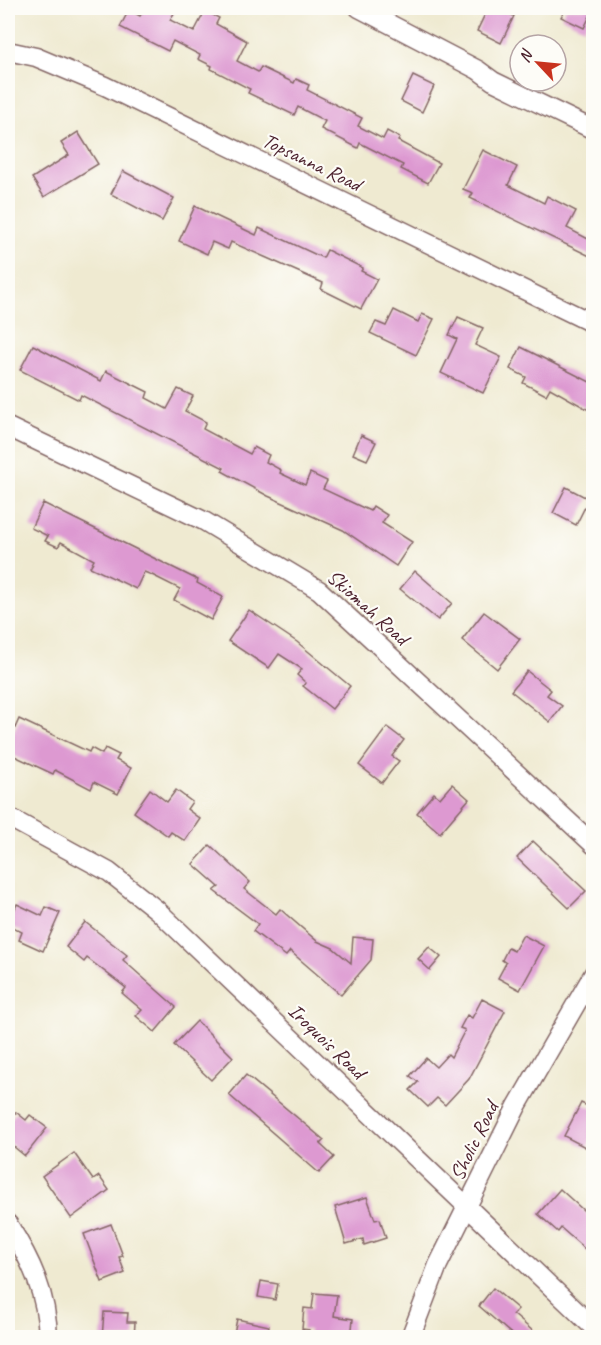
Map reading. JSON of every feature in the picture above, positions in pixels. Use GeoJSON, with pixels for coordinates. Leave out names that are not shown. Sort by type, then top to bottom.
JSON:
{"type":"FeatureCollection","features":[{"type":"Feature","properties":{"kind":"street"},"geometry":{"type":"LineString","coordinates":[[359,8],[478,70],[493,81],[594,130]]}},
{"type":"Feature","properties":{"kind":"street","name":"Topsanna Road"},"geometry":{"type":"LineString","coordinates":[[8,51],[36,57],[94,81],[594,324]]}},
{"type":"Feature","properties":{"kind":"street","name":"Skiomah Road"},"geometry":{"type":"LineString","coordinates":[[8,428],[204,521],[319,590],[594,844]]}},
{"type":"Feature","properties":{"kind":"street","name":"Iroquois Road"},"geometry":{"type":"LineString","coordinates":[[8,817],[109,872],[157,910],[594,1328]]}},
{"type":"Feature","properties":{"kind":"street","name":"Sholic Road"},"geometry":{"type":"LineString","coordinates":[[410,1338],[438,1265],[517,1106],[594,973]]}},
{"type":"Feature","properties":{"kind":"street"},"geometry":{"type":"LineString","coordinates":[[8,1224],[42,1288],[48,1338]]}},
{"type":"Feature","properties":{"kind":"building"},"geometry":{"type":"Polygon","coordinates":[[[145,8],[177,8],[170,20],[194,32],[205,11],[219,18],[216,24],[247,41],[237,61],[258,72],[261,67],[294,83],[296,79],[309,85],[307,90],[362,118],[358,126],[383,139],[387,131],[400,138],[398,141],[439,163],[428,183],[401,169],[403,165],[360,143],[358,148],[321,129],[325,121],[298,107],[294,115],[248,93],[250,89],[211,69],[212,66],[198,59],[200,55],[173,41],[168,51],[120,27],[129,10],[140,16],[145,8]]]}},
{"type":"Feature","properties":{"kind":"building"},"geometry":{"type":"Polygon","coordinates":[[[488,8],[510,8],[507,13],[514,16],[501,43],[477,31],[488,8]]]}},
{"type":"Feature","properties":{"kind":"building"},"geometry":{"type":"Polygon","coordinates":[[[566,8],[594,8],[584,28],[561,17],[566,8]]]}},
{"type":"Feature","properties":{"kind":"building"},"geometry":{"type":"Polygon","coordinates":[[[413,76],[434,86],[422,112],[401,101],[413,76]]]}},
{"type":"Feature","properties":{"kind":"building"},"geometry":{"type":"Polygon","coordinates":[[[78,132],[98,164],[44,197],[32,178],[69,155],[61,143],[78,132]]]}},
{"type":"Feature","properties":{"kind":"building"},"geometry":{"type":"Polygon","coordinates":[[[483,150],[517,167],[508,185],[544,203],[547,196],[576,211],[567,228],[594,242],[594,258],[470,198],[473,193],[463,189],[483,150]]]}},
{"type":"Feature","properties":{"kind":"building"},"geometry":{"type":"Polygon","coordinates":[[[123,171],[174,198],[162,221],[111,194],[123,171]]]}},
{"type":"Feature","properties":{"kind":"building"},"geometry":{"type":"Polygon","coordinates":[[[195,206],[256,235],[259,228],[323,258],[327,250],[363,268],[361,271],[377,279],[361,309],[321,289],[323,283],[231,242],[228,249],[212,242],[207,254],[179,241],[195,206]]]}},
{"type":"Feature","properties":{"kind":"building"},"geometry":{"type":"Polygon","coordinates":[[[394,310],[418,322],[422,314],[434,319],[416,355],[370,333],[376,322],[386,326],[394,310]]]}},
{"type":"Feature","properties":{"kind":"building"},"geometry":{"type":"Polygon","coordinates":[[[458,317],[483,328],[475,345],[501,357],[483,393],[441,373],[457,339],[449,335],[458,317]]]}},
{"type":"Feature","properties":{"kind":"building"},"geometry":{"type":"Polygon","coordinates":[[[33,345],[101,381],[106,371],[148,392],[146,398],[167,409],[178,389],[193,396],[185,411],[206,422],[203,429],[250,454],[254,447],[269,455],[266,462],[281,470],[280,473],[305,485],[310,473],[327,481],[323,489],[370,511],[373,506],[387,515],[382,523],[412,542],[396,566],[343,530],[268,496],[222,471],[224,468],[81,395],[79,400],[20,370],[33,345]]]}},
{"type":"Feature","properties":{"kind":"building"},"geometry":{"type":"Polygon","coordinates":[[[521,347],[594,384],[594,413],[550,388],[546,395],[523,383],[526,377],[510,369],[521,347]]]}},
{"type":"Feature","properties":{"kind":"building"},"geometry":{"type":"Polygon","coordinates":[[[361,435],[376,442],[367,460],[353,454],[361,435]]]}},
{"type":"Feature","properties":{"kind":"building"},"geometry":{"type":"Polygon","coordinates":[[[566,487],[589,499],[576,525],[553,513],[566,487]]]}},
{"type":"Feature","properties":{"kind":"building"},"geometry":{"type":"Polygon","coordinates":[[[43,503],[198,580],[197,583],[223,597],[211,620],[174,600],[180,589],[152,575],[144,572],[136,589],[90,567],[94,560],[61,542],[58,547],[45,541],[48,536],[31,528],[43,503]]]}},
{"type":"Feature","properties":{"kind":"building"},"geometry":{"type":"Polygon","coordinates":[[[415,571],[452,603],[438,620],[400,589],[415,571]]]}},
{"type":"Feature","properties":{"kind":"building"},"geometry":{"type":"Polygon","coordinates":[[[249,610],[297,642],[350,686],[332,709],[303,686],[306,683],[297,675],[302,669],[279,654],[269,668],[228,641],[249,610]]]}},
{"type":"Feature","properties":{"kind":"building"},"geometry":{"type":"Polygon","coordinates":[[[484,612],[520,639],[497,669],[462,640],[484,612]]]}},
{"type":"Feature","properties":{"kind":"building"},"geometry":{"type":"Polygon","coordinates":[[[527,671],[551,690],[547,695],[562,706],[550,722],[511,691],[527,671]]]}},
{"type":"Feature","properties":{"kind":"building"},"geometry":{"type":"Polygon","coordinates":[[[19,719],[89,752],[91,748],[102,754],[105,748],[119,755],[116,760],[131,768],[118,794],[94,782],[91,789],[55,770],[53,774],[8,753],[8,744],[19,719]]]}},
{"type":"Feature","properties":{"kind":"building"},"geometry":{"type":"Polygon","coordinates":[[[387,727],[404,740],[392,756],[399,761],[382,783],[359,765],[387,727]]]}},
{"type":"Feature","properties":{"kind":"building"},"geometry":{"type":"Polygon","coordinates":[[[452,784],[469,799],[440,833],[417,813],[434,793],[440,798],[452,784]]]}},
{"type":"Feature","properties":{"kind":"building"},"geometry":{"type":"Polygon","coordinates":[[[150,789],[167,802],[176,790],[192,802],[187,809],[200,819],[185,841],[171,832],[168,836],[134,812],[150,789]]]}},
{"type":"Feature","properties":{"kind":"building"},"geometry":{"type":"Polygon","coordinates":[[[533,841],[586,891],[569,908],[517,858],[533,841]]]}},
{"type":"Feature","properties":{"kind":"building"},"geometry":{"type":"Polygon","coordinates":[[[210,845],[250,882],[244,889],[276,914],[280,909],[317,941],[333,948],[351,963],[353,937],[373,939],[371,960],[341,995],[290,951],[286,956],[253,931],[258,924],[214,891],[219,887],[193,864],[210,845]]]}},
{"type":"Feature","properties":{"kind":"building"},"geometry":{"type":"Polygon","coordinates":[[[17,904],[42,916],[46,907],[60,913],[43,951],[19,940],[22,932],[8,925],[17,904]]]}},
{"type":"Feature","properties":{"kind":"building"},"geometry":{"type":"Polygon","coordinates":[[[85,922],[127,955],[123,960],[176,1007],[155,1032],[136,1016],[142,1010],[122,993],[126,988],[87,958],[84,962],[66,947],[85,922]]]}},
{"type":"Feature","properties":{"kind":"building"},"geometry":{"type":"Polygon","coordinates":[[[523,935],[544,946],[520,990],[498,978],[506,963],[502,960],[508,948],[514,951],[523,935]]]}},
{"type":"Feature","properties":{"kind":"building"},"geometry":{"type":"Polygon","coordinates":[[[429,947],[441,957],[430,970],[418,959],[429,947]]]}},
{"type":"Feature","properties":{"kind":"building"},"geometry":{"type":"Polygon","coordinates":[[[482,999],[505,1011],[469,1079],[445,1105],[437,1098],[428,1107],[410,1090],[418,1082],[410,1076],[426,1058],[436,1067],[448,1054],[451,1057],[465,1030],[460,1028],[467,1015],[472,1018],[482,999]]]}},
{"type":"Feature","properties":{"kind":"building"},"geometry":{"type":"Polygon","coordinates":[[[197,1021],[233,1057],[211,1080],[174,1045],[197,1021]]]}},
{"type":"Feature","properties":{"kind":"building"},"geometry":{"type":"Polygon","coordinates":[[[246,1075],[324,1140],[320,1144],[334,1157],[319,1173],[229,1095],[246,1075]]]}},
{"type":"Feature","properties":{"kind":"building"},"geometry":{"type":"Polygon","coordinates":[[[581,1103],[594,1109],[594,1135],[587,1148],[564,1136],[581,1103]]]}},
{"type":"Feature","properties":{"kind":"building"},"geometry":{"type":"Polygon","coordinates":[[[16,1112],[26,1120],[30,1115],[47,1128],[25,1156],[8,1142],[8,1122],[16,1112]]]}},
{"type":"Feature","properties":{"kind":"building"},"geometry":{"type":"Polygon","coordinates":[[[74,1153],[93,1180],[99,1176],[109,1190],[71,1218],[42,1176],[74,1153]]]}},
{"type":"Feature","properties":{"kind":"building"},"geometry":{"type":"Polygon","coordinates":[[[560,1189],[594,1220],[594,1257],[561,1228],[558,1232],[538,1214],[560,1189]]]}},
{"type":"Feature","properties":{"kind":"building"},"geometry":{"type":"Polygon","coordinates":[[[367,1197],[375,1220],[380,1219],[386,1238],[364,1245],[363,1239],[346,1244],[335,1207],[367,1197]]]}},
{"type":"Feature","properties":{"kind":"building"},"geometry":{"type":"Polygon","coordinates":[[[111,1224],[123,1256],[119,1257],[125,1273],[102,1282],[84,1234],[111,1224]]]}},
{"type":"Feature","properties":{"kind":"building"},"geometry":{"type":"Polygon","coordinates":[[[261,1281],[278,1284],[275,1300],[258,1297],[261,1281]]]}},
{"type":"Feature","properties":{"kind":"building"},"geometry":{"type":"Polygon","coordinates":[[[493,1288],[518,1309],[513,1314],[541,1338],[516,1338],[479,1306],[493,1288]]]}},
{"type":"Feature","properties":{"kind":"building"},"geometry":{"type":"Polygon","coordinates":[[[314,1293],[337,1295],[334,1316],[353,1319],[351,1338],[308,1338],[309,1330],[302,1329],[304,1308],[312,1309],[314,1293]]]}},
{"type":"Feature","properties":{"kind":"building"},"geometry":{"type":"Polygon","coordinates":[[[104,1312],[128,1313],[127,1322],[135,1322],[134,1338],[102,1338],[104,1312]]]}},
{"type":"Feature","properties":{"kind":"building"},"geometry":{"type":"Polygon","coordinates":[[[237,1319],[269,1326],[266,1338],[233,1338],[237,1319]]]}}]}
